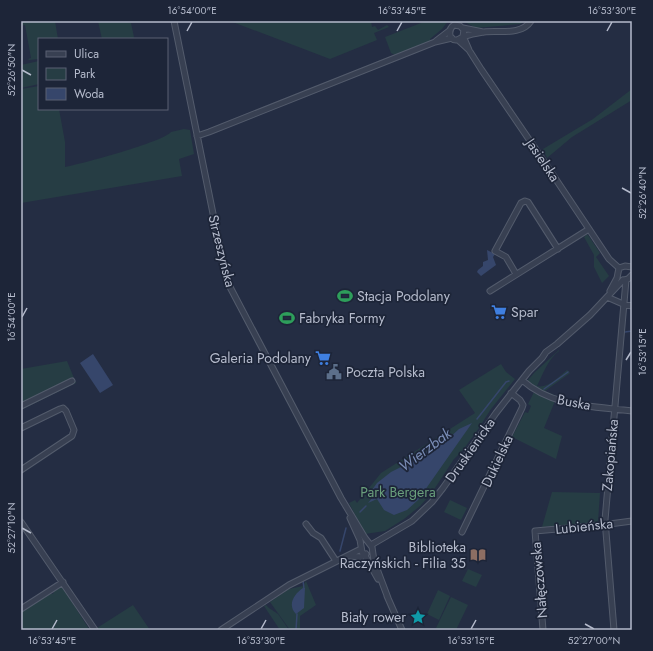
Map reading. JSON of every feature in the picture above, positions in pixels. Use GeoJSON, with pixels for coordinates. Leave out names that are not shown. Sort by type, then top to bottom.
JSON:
{"type":"FeatureCollection","features":[{"type":"Feature","properties":{"kind":"street","name":"Strzeszyńska"},"geometry":{"type":"LineString","coordinates":[[174,21],[224,269],[230,287],[344,504],[371,547],[374,561],[402,630]]}},
{"type":"Feature","properties":{"kind":"street"},"geometry":{"type":"LineString","coordinates":[[197,136],[282,104],[435,42],[484,32],[516,30],[523,28],[531,21]]}},
{"type":"Feature","properties":{"kind":"street"},"geometry":{"type":"LineString","coordinates":[[435,42],[454,25],[484,32]]}},
{"type":"Feature","properties":{"kind":"street"},"geometry":{"type":"LineString","coordinates":[[463,28],[463,36]]}},
{"type":"Feature","properties":{"kind":"street"},"geometry":{"type":"LineString","coordinates":[[449,31],[450,35],[455,39]]}},
{"type":"Feature","properties":{"kind":"street","name":"Jasielska"},"geometry":{"type":"LineString","coordinates":[[463,36],[469,50],[609,259],[618,268]]}},
{"type":"Feature","properties":{"kind":"street","name":"Jasielska"},"geometry":{"type":"LineString","coordinates":[[455,39],[469,50]]}},
{"type":"Feature","properties":{"kind":"street"},"geometry":{"type":"LineString","coordinates":[[516,274],[506,257],[496,251],[521,203],[525,201],[528,202],[558,249]]}},
{"type":"Feature","properties":{"kind":"street"},"geometry":{"type":"LineString","coordinates":[[490,291],[589,229]]}},
{"type":"Feature","properties":{"kind":"street"},"geometry":{"type":"LineString","coordinates":[[622,266],[630,267],[632,275],[624,280],[618,278],[618,268],[622,266]]}},
{"type":"Feature","properties":{"kind":"street","name":"Druskienicka"},"geometry":{"type":"LineString","coordinates":[[607,298],[617,275]]}},
{"type":"Feature","properties":{"kind":"street","name":"Druskienicka"},"geometry":{"type":"LineString","coordinates":[[371,547],[412,521],[432,502],[511,393],[546,352],[590,315],[624,280]]}},
{"type":"Feature","properties":{"kind":"street","name":"Zakopiańska"},"geometry":{"type":"LineString","coordinates":[[614,630],[605,525],[624,280]]}},
{"type":"Feature","properties":{"kind":"street"},"geometry":{"type":"LineString","coordinates":[[607,298],[632,306]]}},
{"type":"Feature","properties":{"kind":"street","name":"Buska"},"geometry":{"type":"LineString","coordinates":[[522,380],[533,389],[567,403],[632,411]]}},
{"type":"Feature","properties":{"kind":"street"},"geometry":{"type":"LineString","coordinates":[[21,406],[72,381]]}},
{"type":"Feature","properties":{"kind":"street","name":"Dukielska"},"geometry":{"type":"LineString","coordinates":[[462,532],[522,408],[523,404],[511,393]]}},
{"type":"Feature","properties":{"kind":"street"},"geometry":{"type":"LineString","coordinates":[[21,428],[64,408],[74,430],[72,436],[21,470]]}},
{"type":"Feature","properties":{"kind":"street","name":"Strzeszyńska"},"geometry":{"type":"LineString","coordinates":[[344,504],[362,549],[388,598]]}},
{"type":"Feature","properties":{"kind":"street","name":"Lubieńska"},"geometry":{"type":"LineString","coordinates":[[535,531],[605,525],[632,521]]}},
{"type":"Feature","properties":{"kind":"street"},"geometry":{"type":"LineString","coordinates":[[21,522],[95,630]]}},
{"type":"Feature","properties":{"kind":"street"},"geometry":{"type":"LineString","coordinates":[[306,524],[313,533],[321,538],[336,561]]}},
{"type":"Feature","properties":{"kind":"street","name":"Nałęczowska"},"geometry":{"type":"LineString","coordinates":[[535,531],[543,630]]}},
{"type":"Feature","properties":{"kind":"street"},"geometry":{"type":"LineString","coordinates":[[221,630],[289,585],[348,556],[361,557],[362,549],[365,543],[371,547],[368,554],[362,549]]}},
{"type":"Feature","properties":{"kind":"street"},"geometry":{"type":"LineString","coordinates":[[21,609],[63,582]]}},
{"type":"Feature","properties":{"kind":"green space"},"geometry":{"type":"Polygon","coordinates":[[[21,21],[55,21],[58,38],[38,38],[38,59],[29,60],[28,59],[31,58],[25,25],[21,26],[21,21]]]}},
{"type":"Feature","properties":{"kind":"green space"},"geometry":{"type":"Polygon","coordinates":[[[98,21],[123,21],[131,23],[134,38],[102,38],[98,21]]]}},
{"type":"Feature","properties":{"kind":"green space"},"geometry":{"type":"Polygon","coordinates":[[[230,21],[371,21],[372,27],[375,26],[378,30],[387,25],[389,27],[374,33],[377,40],[330,59],[230,21]]]}},
{"type":"Feature","properties":{"kind":"green space"},"geometry":{"type":"Polygon","coordinates":[[[426,21],[448,21],[442,29],[430,39],[431,41],[395,55],[391,53],[385,37],[426,21]]]}},
{"type":"Feature","properties":{"kind":"green space"},"geometry":{"type":"Polygon","coordinates":[[[463,21],[525,21],[520,24],[476,28],[463,21]]]}},
{"type":"Feature","properties":{"kind":"green space"},"geometry":{"type":"Polygon","coordinates":[[[38,61],[38,84],[21,88],[21,65],[38,61]]]}},
{"type":"Feature","properties":{"kind":"green space"},"geometry":{"type":"Polygon","coordinates":[[[38,86],[38,110],[59,110],[65,142],[65,167],[138,147],[171,132],[184,129],[190,130],[194,154],[179,159],[182,176],[21,203],[21,89],[38,86]]]}},
{"type":"Feature","properties":{"kind":"green space"},"geometry":{"type":"Polygon","coordinates":[[[632,89],[632,100],[572,137],[547,158],[543,149],[593,119],[632,89]]]}},
{"type":"Feature","properties":{"kind":"green space"},"geometry":{"type":"Polygon","coordinates":[[[588,235],[600,253],[596,257],[609,276],[602,283],[594,267],[594,255],[584,237],[588,235]]]}},
{"type":"Feature","properties":{"kind":"green space"},"geometry":{"type":"Polygon","coordinates":[[[559,350],[549,362],[537,386],[545,386],[549,384],[567,370],[570,373],[545,391],[564,399],[571,400],[570,403],[542,392],[527,381],[559,350]]]}},
{"type":"Feature","properties":{"kind":"green space"},"geometry":{"type":"Polygon","coordinates":[[[67,361],[76,383],[21,410],[21,369],[67,361]]]}},
{"type":"Feature","properties":{"kind":"green space","name":"Park Bergera"},"geometry":{"type":"Polygon","coordinates":[[[501,364],[506,372],[515,379],[491,409],[482,423],[479,424],[479,428],[463,450],[454,459],[431,494],[420,506],[404,519],[385,531],[365,534],[349,503],[355,500],[357,503],[381,473],[475,413],[459,390],[501,364]]]}},
{"type":"Feature","properties":{"kind":"green space"},"geometry":{"type":"Polygon","coordinates":[[[534,392],[555,401],[544,428],[562,436],[556,459],[512,437],[525,412],[528,413],[531,406],[528,404],[534,392]]]}},
{"type":"Feature","properties":{"kind":"green space"},"geometry":{"type":"Polygon","coordinates":[[[552,492],[600,493],[598,522],[542,527],[552,492]]]}},
{"type":"Feature","properties":{"kind":"green space"},"geometry":{"type":"Polygon","coordinates":[[[450,500],[467,508],[461,520],[444,512],[450,500]]]}},
{"type":"Feature","properties":{"kind":"green space"},"geometry":{"type":"Polygon","coordinates":[[[468,569],[482,575],[476,587],[462,581],[468,569]]]}},
{"type":"Feature","properties":{"kind":"green space"},"geometry":{"type":"Polygon","coordinates":[[[306,581],[316,605],[300,616],[300,630],[290,630],[270,602],[289,589],[303,586],[306,581]]]}},
{"type":"Feature","properties":{"kind":"green space"},"geometry":{"type":"Polygon","coordinates":[[[61,587],[89,629],[21,630],[21,612],[54,593],[53,592],[61,587]]]}},
{"type":"Feature","properties":{"kind":"green space"},"geometry":{"type":"Polygon","coordinates":[[[438,590],[450,596],[439,620],[427,614],[438,590]]]}},
{"type":"Feature","properties":{"kind":"green space"},"geometry":{"type":"Polygon","coordinates":[[[451,597],[468,605],[456,630],[439,630],[436,628],[451,597]]]}},
{"type":"Feature","properties":{"kind":"green space"},"geometry":{"type":"Polygon","coordinates":[[[133,605],[150,630],[98,630],[97,628],[133,605]]]}},
{"type":"Feature","properties":{"kind":"green space"},"geometry":{"type":"Polygon","coordinates":[[[266,605],[278,614],[289,630],[280,630],[264,606],[266,605]]]}},
{"type":"Feature","properties":{"kind":"water"},"geometry":{"type":"Polygon","coordinates":[[[487,250],[495,254],[493,257],[496,265],[481,276],[477,272],[483,266],[483,262],[488,260],[487,250]]]}},
{"type":"Feature","properties":{"kind":"water"},"geometry":{"type":"Polygon","coordinates":[[[93,354],[113,385],[100,393],[80,363],[93,354]]]}},
{"type":"Feature","properties":{"kind":"water"},"geometry":{"type":"Polygon","coordinates":[[[472,423],[418,500],[407,510],[394,515],[384,510],[377,499],[368,503],[373,497],[372,490],[377,483],[391,472],[447,440],[459,429],[472,423]]]}},
{"type":"Feature","properties":{"kind":"water"},"geometry":{"type":"Polygon","coordinates":[[[305,588],[304,608],[296,614],[293,611],[292,603],[294,596],[305,588]]]}},
{"type":"Feature","properties":{"kind":"waterway","name":"Wierzbak"},"geometry":{"type":"LineString","coordinates":[[625,332],[632,331]]}},
{"type":"Feature","properties":{"kind":"waterway","name":"Wierzbak"},"geometry":{"type":"LineString","coordinates":[[544,389],[568,372]]}},
{"type":"Feature","properties":{"kind":"waterway","name":"Wierzbak"},"geometry":{"type":"LineString","coordinates":[[477,419],[506,382],[509,381]]}},
{"type":"Feature","properties":{"kind":"waterway","name":"Wierzbak"},"geometry":{"type":"LineString","coordinates":[[360,512],[366,506]]}},
{"type":"Feature","properties":{"kind":"waterway","name":"Wierzbak"},"geometry":{"type":"LineString","coordinates":[[340,551],[346,528]]}},
{"type":"Feature","properties":{"kind":"waterway","name":"Wierzbak"},"geometry":{"type":"LineString","coordinates":[[303,580],[304,589]]}},
{"type":"Feature","properties":{"kind":"waterway","name":"Wierzbak"},"geometry":{"type":"LineString","coordinates":[[296,630],[297,614]]}},
{"type":"Feature","properties":{"kind":"place","name":"Stacja Podolany"},"geometry":{"type":"Point","coordinates":[345,296]}},
{"type":"Feature","properties":{"kind":"place","name":"Spar"},"geometry":{"type":"Point","coordinates":[499,312]}},
{"type":"Feature","properties":{"kind":"place","name":"Fabryka Formy"},"geometry":{"type":"Point","coordinates":[287,318]}},
{"type":"Feature","properties":{"kind":"place","name":"Galeria Podolany"},"geometry":{"type":"Point","coordinates":[323,358]}},
{"type":"Feature","properties":{"kind":"place","name":"Poczta Polska"},"geometry":{"type":"Point","coordinates":[334,372]}},
{"type":"Feature","properties":{"kind":"place","name":"Biblioteka Raczyńskich - Filia 35"},"geometry":{"type":"Point","coordinates":[478,555]}},
{"type":"Feature","properties":{"kind":"place","name":"Biały rower"},"geometry":{"type":"Point","coordinates":[418,617]}}]}
